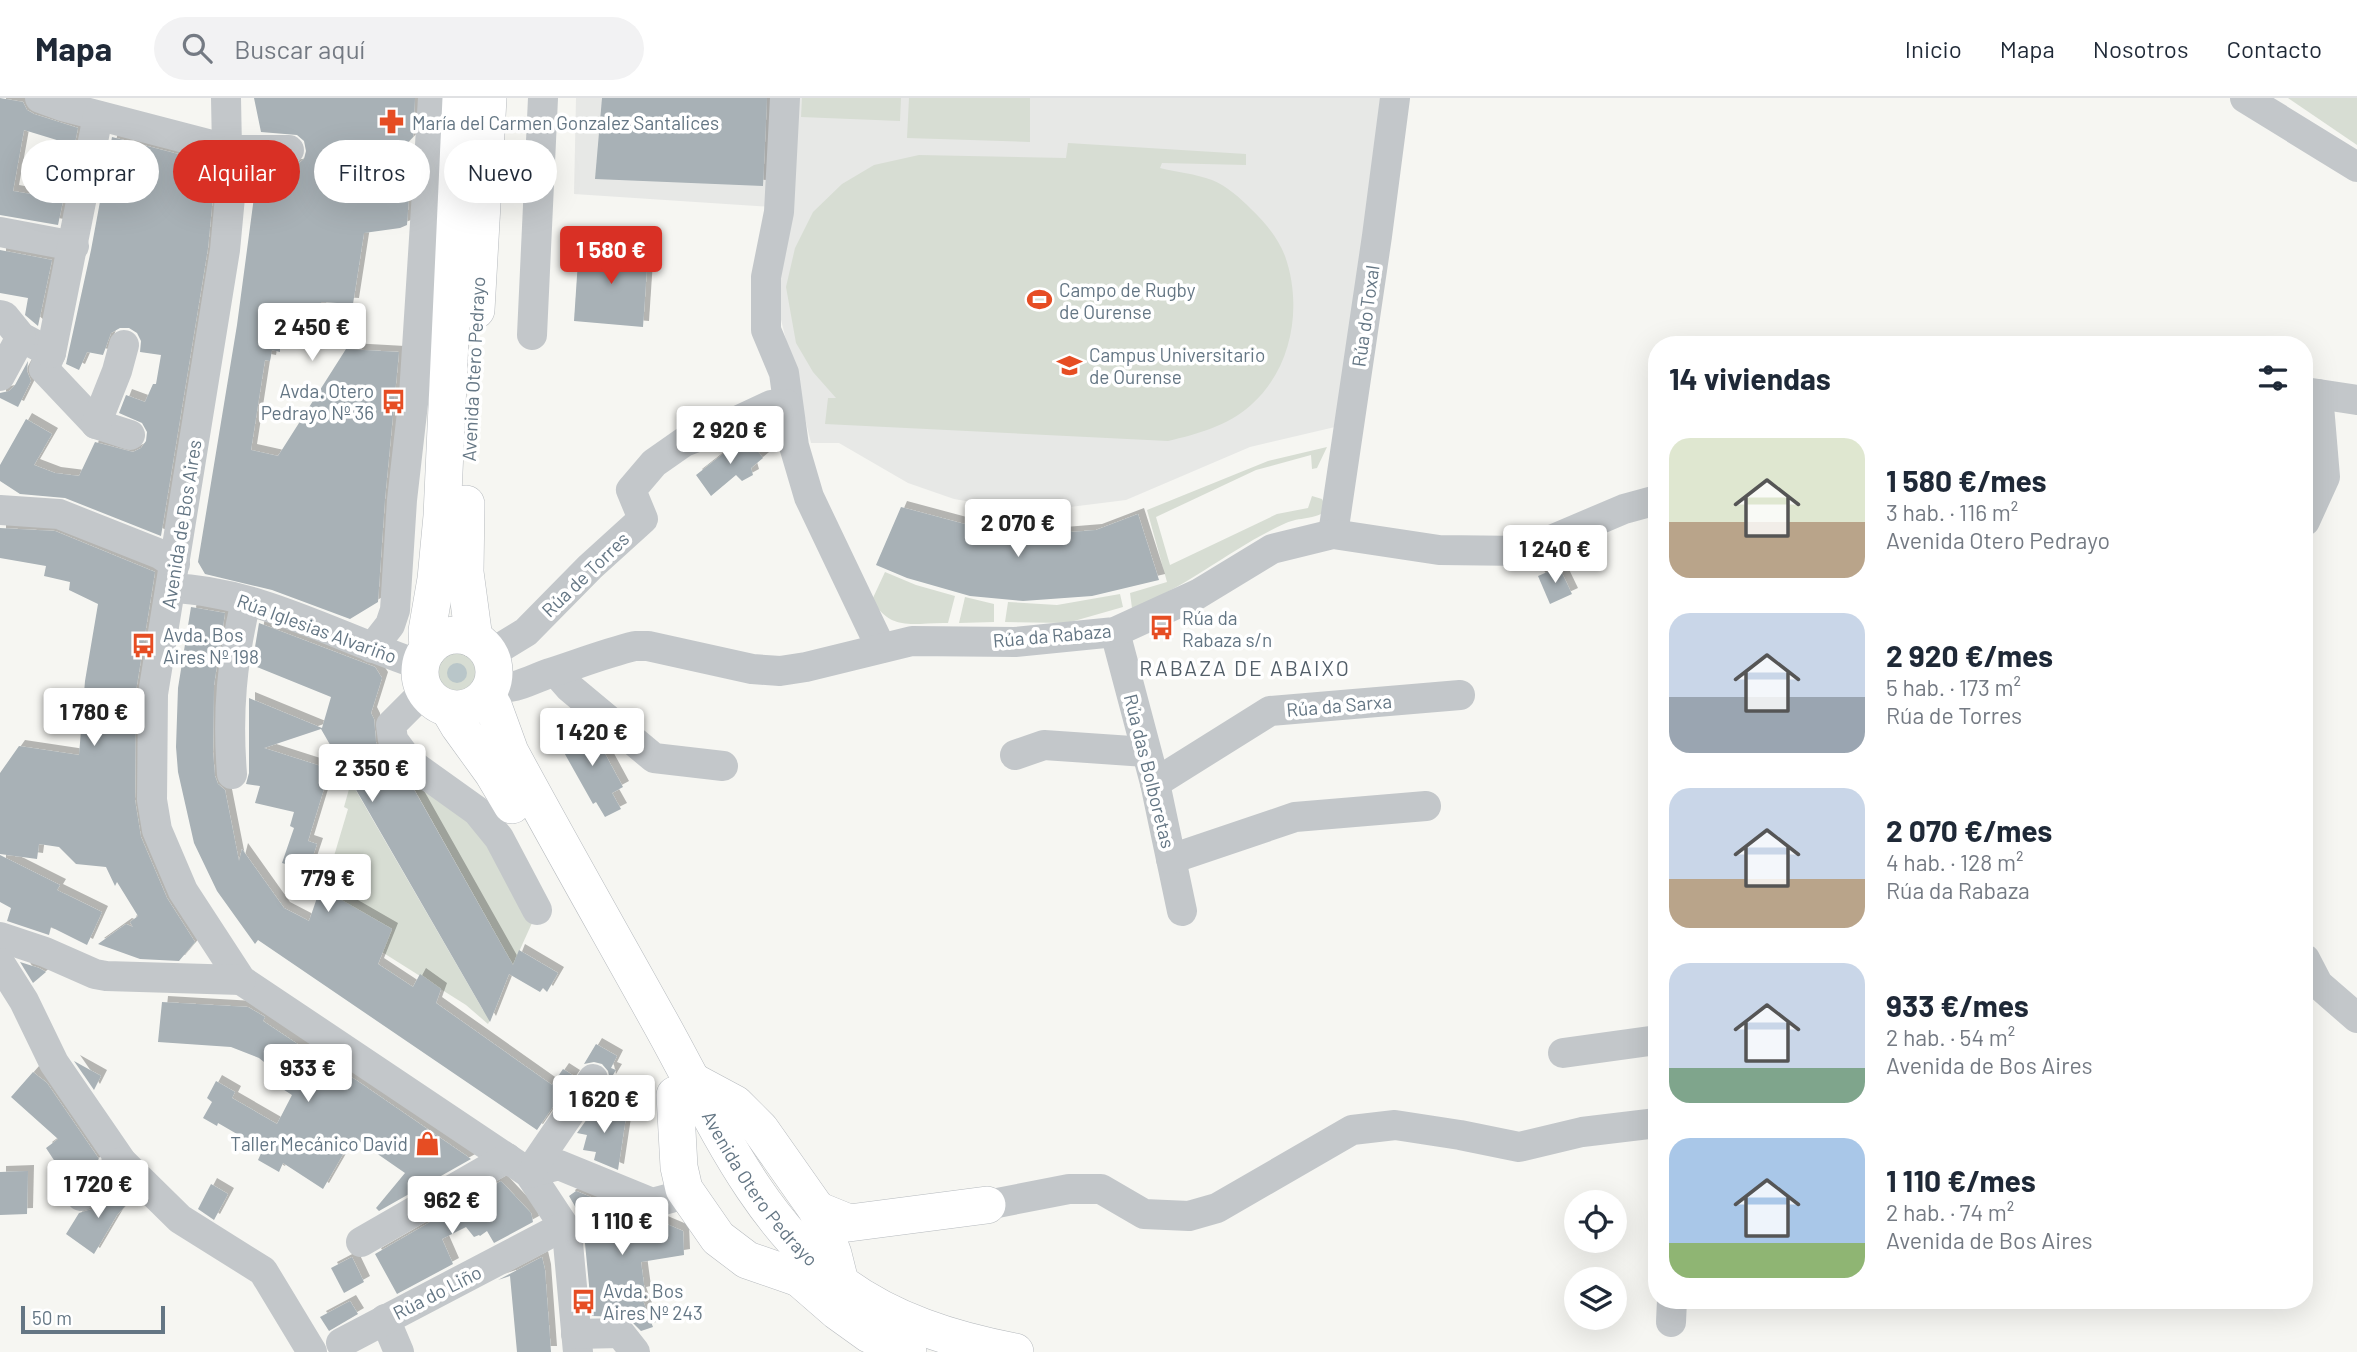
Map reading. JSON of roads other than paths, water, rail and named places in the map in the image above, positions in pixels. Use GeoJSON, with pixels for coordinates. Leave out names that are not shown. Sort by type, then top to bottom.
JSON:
{"type":"FeatureCollection","features":[{"type":"Feature","properties":{"kind":"main road","name":"Avenida Otero Pedrayo"},"geometry":{"type":"LineString","coordinates":[[461,98],[442,516],[427,631],[431,679],[459,726],[493,773],[684,1088]]}},
{"type":"Feature","properties":{"kind":"main road","name":"Avenida Otero Pedrayo"},"geometry":{"type":"LineString","coordinates":[[488,98],[464,550],[494,708],[510,752],[684,1088],[696,1157],[730,1195],[773,1234],[799,1278],[837,1311],[875,1321],[922,1328],[982,1346],[1015,1352]]}},
{"type":"Feature","properties":{"kind":"main road"},"geometry":{"type":"LineString","coordinates":[[457,635],[487,668],[471,708],[431,679],[447,636],[457,635]]}},
{"type":"Feature","properties":{"kind":"main road"},"geometry":{"type":"LineString","coordinates":[[799,1278],[747,1260],[718,1238],[696,1157],[684,1088],[735,1104],[760,1129],[817,1210],[836,1268],[987,1205]]}},
{"type":"Feature","properties":{"kind":"main road"},"geometry":{"type":"LineString","coordinates":[[696,1157],[760,1129]]}},
{"type":"Feature","properties":{"kind":"main road"},"geometry":{"type":"LineString","coordinates":[[718,1238],[773,1234],[794,1217],[794,1179]]}},
{"type":"Feature","properties":{"kind":"main road"},"geometry":{"type":"LineString","coordinates":[[817,1210],[849,1223],[987,1205]]}},
{"type":"Feature","properties":{"kind":"main road","name":"Avenida Otero Pedrayo"},"geometry":{"type":"LineString","coordinates":[[773,1234],[795,1243],[836,1268],[875,1321],[908,1352]]}},
{"type":"Feature","properties":{"kind":"street"},"geometry":{"type":"LineString","coordinates":[[40,98],[111,112],[197,140]]}},
{"type":"Feature","properties":{"kind":"street","name":"Avenida de Bos Aires"},"geometry":{"type":"LineString","coordinates":[[226,98],[228,140]]}},
{"type":"Feature","properties":{"kind":"street","name":"Avenida Otero Pedrayo"},"geometry":{"type":"LineString","coordinates":[[372,648],[390,625],[395,610],[402,500],[415,395],[433,98]]}},
{"type":"Feature","properties":{"kind":"street"},"geometry":{"type":"LineString","coordinates":[[532,335],[543,98]]}},
{"type":"Feature","properties":{"kind":"street"},"geometry":{"type":"LineString","coordinates":[[785,98],[779,212],[766,277],[766,330],[784,373],[786,404],[794,446],[809,497],[881,648]]}},
{"type":"Feature","properties":{"kind":"street","name":"Rúa do Toxal"},"geometry":{"type":"LineString","coordinates":[[1333,534],[1395,98]]}},
{"type":"Feature","properties":{"kind":"street"},"geometry":{"type":"LineString","coordinates":[[2245,98],[2357,167]]}},
{"type":"Feature","properties":{"kind":"street"},"geometry":{"type":"LineString","coordinates":[[111,112],[74,246],[51,353],[44,369],[96,424],[130,435]]}},
{"type":"Feature","properties":{"kind":"street","name":"Avenida de Bos Aires"},"geometry":{"type":"LineString","coordinates":[[229,203],[225,250],[153,694],[152,800],[157,830],[183,891],[241,979],[518,1166],[564,1226],[568,1242],[577,1343]]}},
{"type":"Feature","properties":{"kind":"street"},"geometry":{"type":"LineString","coordinates":[[0,232],[74,246]]}},
{"type":"Feature","properties":{"kind":"street"},"geometry":{"type":"LineString","coordinates":[[0,315],[4,316],[21,337],[51,353]]}},
{"type":"Feature","properties":{"kind":"street"},"geometry":{"type":"LineString","coordinates":[[0,376],[21,337]]}},
{"type":"Feature","properties":{"kind":"street"},"geometry":{"type":"LineString","coordinates":[[96,424],[124,345]]}},
{"type":"Feature","properties":{"kind":"street"},"geometry":{"type":"LineString","coordinates":[[2313,393],[2357,400]]}},
{"type":"Feature","properties":{"kind":"street","name":"Rúa de Torres"},"geometry":{"type":"LineString","coordinates":[[487,668],[643,519],[631,490],[654,463],[684,442],[771,405],[786,404]]}},
{"type":"Feature","properties":{"kind":"street"},"geometry":{"type":"LineString","coordinates":[[2313,405],[2325,477],[2313,503]]}},
{"type":"Feature","properties":{"kind":"street","name":"Avenida Otero Pedrayo"},"geometry":{"type":"LineString","coordinates":[[402,500],[419,546],[424,585],[432,604]]}},
{"type":"Feature","properties":{"kind":"street","name":"Rúa da Rabaza"},"geometry":{"type":"LineString","coordinates":[[553,673],[635,646],[648,646],[752,669],[779,671],[912,641],[1015,642],[1115,632],[1198,594],[1272,549],[1333,534],[1439,550],[1525,551],[1623,509],[1648,502]]}},
{"type":"Feature","properties":{"kind":"street"},"geometry":{"type":"LineString","coordinates":[[0,510],[59,514],[160,554],[173,576]]}},
{"type":"Feature","properties":{"kind":"street","name":"Rúa Iglesias Alvariño"},"geometry":{"type":"LineString","coordinates":[[173,576],[196,589],[246,601],[372,648],[431,679]]}},
{"type":"Feature","properties":{"kind":"street"},"geometry":{"type":"LineString","coordinates":[[232,774],[228,729],[230,685],[246,601]]}},
{"type":"Feature","properties":{"kind":"street","name":"Rúa das Bolboretas"},"geometry":{"type":"LineString","coordinates":[[1115,632],[1155,783],[1182,911]]}},
{"type":"Feature","properties":{"kind":"street"},"geometry":{"type":"LineString","coordinates":[[487,668],[507,666],[553,673],[654,758],[723,766]]}},
{"type":"Feature","properties":{"kind":"street"},"geometry":{"type":"LineString","coordinates":[[431,679],[414,702],[391,725],[393,740],[410,763],[477,811],[499,838],[537,910]]}},
{"type":"Feature","properties":{"kind":"street","name":"Rúa da Sarxa"},"geometry":{"type":"LineString","coordinates":[[1155,783],[1270,711],[1460,695]]}},
{"type":"Feature","properties":{"kind":"street"},"geometry":{"type":"LineString","coordinates":[[1016,755],[1044,745],[1146,752]]}},
{"type":"Feature","properties":{"kind":"street"},"geometry":{"type":"LineString","coordinates":[[1171,859],[1295,817],[1426,806]]}},
{"type":"Feature","properties":{"kind":"street"},"geometry":{"type":"LineString","coordinates":[[0,937],[106,976],[241,979]]}},
{"type":"Feature","properties":{"kind":"street"},"geometry":{"type":"LineString","coordinates":[[0,963],[24,1000],[54,1063],[122,1162],[180,1219],[263,1271],[313,1352]]}},
{"type":"Feature","properties":{"kind":"street"},"geometry":{"type":"LineString","coordinates":[[2313,975],[2318,984],[2357,1018]]}},
{"type":"Feature","properties":{"kind":"street"},"geometry":{"type":"LineString","coordinates":[[1563,1053],[1648,1041]]}},
{"type":"Feature","properties":{"kind":"street"},"geometry":{"type":"LineString","coordinates":[[361,1242],[518,1166],[593,1079]]}},
{"type":"Feature","properties":{"kind":"street"},"geometry":{"type":"LineString","coordinates":[[987,1205],[1069,1189],[1101,1189],[1144,1214],[1163,1217],[1189,1216],[1217,1208],[1352,1130],[1395,1125],[1519,1147],[1581,1132],[1648,1124]]}},
{"type":"Feature","properties":{"kind":"street"},"geometry":{"type":"LineString","coordinates":[[518,1166],[559,1165],[652,1203],[671,1198],[696,1157]]}},
{"type":"Feature","properties":{"kind":"street"},"geometry":{"type":"LineString","coordinates":[[81,1196],[122,1162]]}},
{"type":"Feature","properties":{"kind":"street","name":"Rúa do Liño"},"geometry":{"type":"LineString","coordinates":[[341,1343],[564,1226]]}},
{"type":"Feature","properties":{"kind":"street","name":"Rúa do Liño"},"geometry":{"type":"LineString","coordinates":[[385,1319],[399,1352]]}},
{"type":"Feature","properties":{"kind":"street"},"geometry":{"type":"LineString","coordinates":[[577,1343],[620,1333],[635,1352]]}},
{"type":"Feature","properties":{"kind":"place","name":"María del Carmen Gonzalez Santalices"},"geometry":{"type":"Point","coordinates":[392,122]}},
{"type":"Feature","properties":{"kind":"place","name":"Campo de Rugby de Ourense"},"geometry":{"type":"Point","coordinates":[1039,300]}},
{"type":"Feature","properties":{"kind":"place","name":"Campus Universitario de Ourense"},"geometry":{"type":"Point","coordinates":[1069,365]}},
{"type":"Feature","properties":{"kind":"place","name":"Avda. Otero Pedrayo Nº 36"},"geometry":{"type":"Point","coordinates":[394,401]}},
{"type":"Feature","properties":{"kind":"place","name":"Rúa da Rabaza s/n"},"geometry":{"type":"Point","coordinates":[1162,628]}},
{"type":"Feature","properties":{"kind":"place","name":"Avda. Bos Aires Nº 198"},"geometry":{"type":"Point","coordinates":[143,645]}},
{"type":"Feature","properties":{"kind":"place","name":"Taller Mecánico David"},"geometry":{"type":"Point","coordinates":[428,1143]}},
{"type":"Feature","properties":{"kind":"place","name":"Avda. Bos Aires Nº 243"},"geometry":{"type":"Point","coordinates":[583,1301]}},
{"type":"Feature","properties":{"kind":"district","name":"RABAZA DE ABAIXO"},"geometry":{"type":"Point","coordinates":[1245,667]}}]}
